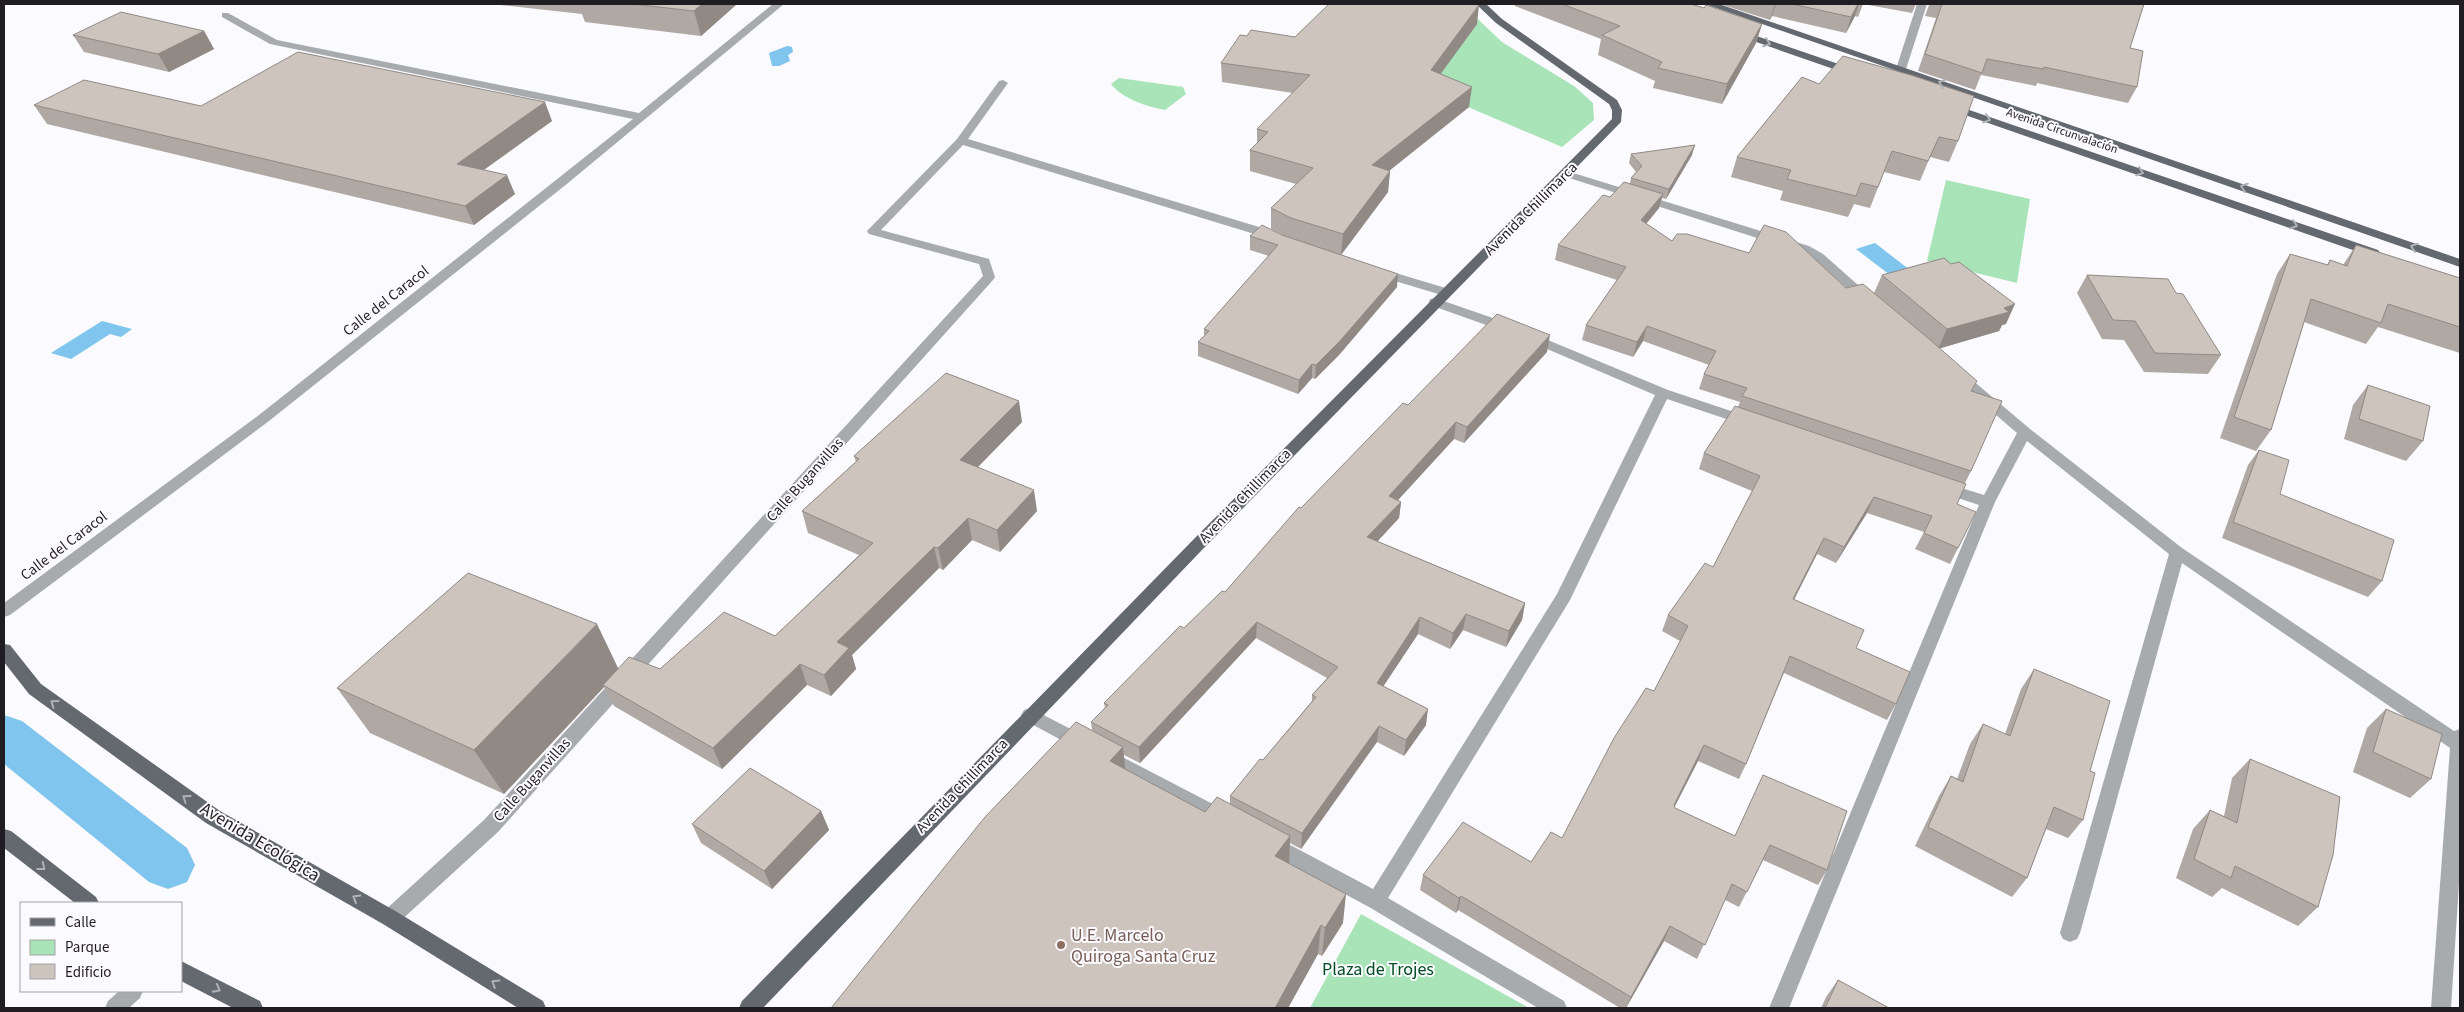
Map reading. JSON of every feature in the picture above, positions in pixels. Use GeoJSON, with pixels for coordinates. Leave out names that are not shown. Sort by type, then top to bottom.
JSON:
{"type":"FeatureCollection","features":[{"type":"Feature","properties":{"kind":"main road","name":"Avenida Chillimarca"},"geometry":{"type":"LineString","coordinates":[[749,1008],[1030,714],[1440,297],[1567,174],[1617,120],[1617,110],[1613,102],[1500,21],[1481,4]]}},
{"type":"Feature","properties":{"kind":"main road","name":"Avenida Circunvalación"},"geometry":{"type":"LineString","coordinates":[[1710,4],[2460,263]]}},
{"type":"Feature","properties":{"kind":"main road"},"geometry":{"type":"LineString","coordinates":[[1730,30],[1861,75]]}},
{"type":"Feature","properties":{"kind":"main road","name":"Avenida Circunvalación"},"geometry":{"type":"LineString","coordinates":[[1935,101],[2385,257]]}},
{"type":"Feature","properties":{"kind":"main road","name":"Avenida Ecológica"},"geometry":{"type":"LineString","coordinates":[[4,650],[34,689],[213,817],[390,918],[536,1008]]}},
{"type":"Feature","properties":{"kind":"main road"},"geometry":{"type":"LineString","coordinates":[[4,837],[89,902]]}},
{"type":"Feature","properties":{"kind":"main road"},"geometry":{"type":"LineString","coordinates":[[182,971],[253,1008]]}},
{"type":"Feature","properties":{"kind":"street","name":"Calle del Caracol"},"geometry":{"type":"LineString","coordinates":[[4,611],[264,418],[564,181],[779,4]]}},
{"type":"Feature","properties":{"kind":"street"},"geometry":{"type":"LineString","coordinates":[[1901,69],[1922,4]]}},
{"type":"Feature","properties":{"kind":"street"},"geometry":{"type":"LineString","coordinates":[[225,15],[274,42],[641,117]]}},
{"type":"Feature","properties":{"kind":"street","name":"Calle Buganvillas"},"geometry":{"type":"LineString","coordinates":[[390,918],[491,826],[990,277],[985,262],[873,231],[961,141],[1002,83]]}},
{"type":"Feature","properties":{"kind":"street"},"geometry":{"type":"LineString","coordinates":[[961,141],[1265,233],[1286,244]]}},
{"type":"Feature","properties":{"kind":"street"},"geometry":{"type":"LineString","coordinates":[[1567,174],[1805,249],[1819,257],[1878,307]]}},
{"type":"Feature","properties":{"kind":"street"},"geometry":{"type":"LineString","coordinates":[[1370,270],[1440,297],[1663,393],[1756,424]]}},
{"type":"Feature","properties":{"kind":"street"},"geometry":{"type":"LineString","coordinates":[[1952,370],[2025,432],[2177,552],[2460,739],[2441,1008]]}},
{"type":"Feature","properties":{"kind":"street"},"geometry":{"type":"LineString","coordinates":[[1376,901],[1564,596],[1663,393]]}},
{"type":"Feature","properties":{"kind":"street"},"geometry":{"type":"LineString","coordinates":[[1779,1008],[1988,502],[2025,432]]}},
{"type":"Feature","properties":{"kind":"street"},"geometry":{"type":"LineString","coordinates":[[1932,484],[1988,502]]}},
{"type":"Feature","properties":{"kind":"street"},"geometry":{"type":"LineString","coordinates":[[2070,933],[2177,552]]}},
{"type":"Feature","properties":{"kind":"street"},"geometry":{"type":"LineString","coordinates":[[1030,714],[1238,826]]}},
{"type":"Feature","properties":{"kind":"street"},"geometry":{"type":"LineString","coordinates":[[1255,836],[1376,901],[1557,1008]]}},
{"type":"Feature","properties":{"kind":"street"},"geometry":{"type":"LineString","coordinates":[[115,1008],[132,992]]}},
{"type":"Feature","properties":{"kind":"green space"},"geometry":{"type":"Polygon","coordinates":[[[1462,4],[1502,42],[1574,86],[1593,103],[1594,120],[1562,147],[1428,90],[1462,4]]]}},
{"type":"Feature","properties":{"kind":"green space"},"geometry":{"type":"Polygon","coordinates":[[[1119,78],[1183,87],[1186,94],[1165,110],[1158,109],[1121,94],[1111,84],[1119,78]]]}},
{"type":"Feature","properties":{"kind":"green space"},"geometry":{"type":"Polygon","coordinates":[[[1946,180],[2030,199],[2017,283],[1927,261],[1946,180]]]}},
{"type":"Feature","properties":{"kind":"green space","name":"Plaza de Trojes"},"geometry":{"type":"Polygon","coordinates":[[[1361,914],[1529,1008],[1310,1008],[1361,914]]]}},
{"type":"Feature","properties":{"kind":"water"},"geometry":{"type":"Polygon","coordinates":[[[787,46],[792,47],[793,52],[788,55],[790,61],[779,66],[772,66],[769,53],[787,46]]]}},
{"type":"Feature","properties":{"kind":"water"},"geometry":{"type":"Polygon","coordinates":[[[1875,243],[1910,270],[1890,275],[1856,249],[1875,243]]]}},
{"type":"Feature","properties":{"kind":"water"},"geometry":{"type":"Polygon","coordinates":[[[102,321],[132,329],[121,337],[110,334],[71,359],[51,353],[102,321]]]}},
{"type":"Feature","properties":{"kind":"building"},"geometry":{"type":"Polygon","coordinates":[[[632,4],[702,4],[694,11],[632,4]]]}},
{"type":"Feature","properties":{"kind":"building"},"geometry":{"type":"Polygon","coordinates":[[[1329,4],[1479,5],[1431,70],[1472,87],[1372,165],[1390,171],[1343,234],[1291,218],[1271,208],[1313,168],[1250,150],[1268,132],[1257,129],[1310,75],[1221,63],[1240,35],[1247,36],[1251,30],[1295,37],[1329,4]]]}},
{"type":"Feature","properties":{"kind":"building"},"geometry":{"type":"Polygon","coordinates":[[[1562,4],[1691,4],[1704,8],[1706,5],[1762,24],[1727,84],[1658,68],[1662,62],[1602,35],[1620,26],[1562,4]]]}},
{"type":"Feature","properties":{"kind":"building"},"geometry":{"type":"Polygon","coordinates":[[[1792,4],[1858,4],[1851,17],[1792,4]]]}},
{"type":"Feature","properties":{"kind":"building"},"geometry":{"type":"Polygon","coordinates":[[[1942,4],[2144,4],[2130,48],[2143,51],[2137,87],[2044,67],[2043,69],[1987,59],[1982,73],[1925,54],[1942,4]]]}},
{"type":"Feature","properties":{"kind":"building"},"geometry":{"type":"Polygon","coordinates":[[[121,12],[204,31],[158,54],[73,35],[121,12]]]}},
{"type":"Feature","properties":{"kind":"building"},"geometry":{"type":"Polygon","coordinates":[[[298,52],[545,102],[457,164],[507,175],[465,206],[34,105],[84,80],[201,106],[298,52]]]}},
{"type":"Feature","properties":{"kind":"building"},"geometry":{"type":"Polygon","coordinates":[[[1843,56],[1914,76],[1974,96],[1958,141],[1939,137],[1928,161],[1892,151],[1878,187],[1861,183],[1856,196],[1787,179],[1791,170],[1737,157],[1802,77],[1819,84],[1843,56]]]}},
{"type":"Feature","properties":{"kind":"building"},"geometry":{"type":"Polygon","coordinates":[[[1695,145],[1669,189],[1631,178],[1642,166],[1631,154],[1695,145]]]}},
{"type":"Feature","properties":{"kind":"building"},"geometry":{"type":"Polygon","coordinates":[[[1624,182],[1663,194],[1641,220],[1672,241],[1677,234],[1687,234],[1749,253],[1764,225],[1786,232],[1846,288],[1863,284],[1928,338],[1977,381],[1971,391],[2002,401],[1971,471],[1742,396],[1747,388],[1704,374],[1716,351],[1647,326],[1637,342],[1586,325],[1626,267],[1558,245],[1603,195],[1610,197],[1624,182]]]}},
{"type":"Feature","properties":{"kind":"building"},"geometry":{"type":"Polygon","coordinates":[[[1262,225],[1282,235],[1398,274],[1340,341],[1316,365],[1312,364],[1299,380],[1198,342],[1209,331],[1204,329],[1278,245],[1250,236],[1262,225]]]}},
{"type":"Feature","properties":{"kind":"building"},"geometry":{"type":"Polygon","coordinates":[[[2356,245],[2460,278],[2460,327],[2388,304],[2381,323],[2311,299],[2271,430],[2234,417],[2290,254],[2328,265],[2330,260],[2347,266],[2356,245]]]}},
{"type":"Feature","properties":{"kind":"building"},"geometry":{"type":"Polygon","coordinates":[[[1944,258],[1951,264],[1959,262],[2015,304],[2004,308],[2009,312],[1947,329],[1882,275],[1944,258]]]}},
{"type":"Feature","properties":{"kind":"building"},"geometry":{"type":"Polygon","coordinates":[[[2087,275],[2168,279],[2176,293],[2183,294],[2221,355],[2155,353],[2135,321],[2113,320],[2087,275]]]}},
{"type":"Feature","properties":{"kind":"building"},"geometry":{"type":"Polygon","coordinates":[[[1497,314],[1550,335],[1467,427],[1456,422],[1389,496],[1401,502],[1367,537],[1525,603],[1509,631],[1466,614],[1453,633],[1420,617],[1377,683],[1428,709],[1406,740],[1379,726],[1302,833],[1230,796],[1260,759],[1263,760],[1316,697],[1312,695],[1338,667],[1257,622],[1139,747],[1091,722],[1108,705],[1104,703],[1180,626],[1184,628],[1222,591],[1225,592],[1299,507],[1301,508],[1403,403],[1408,405],[1497,314]]]}},
{"type":"Feature","properties":{"kind":"building"},"geometry":{"type":"Polygon","coordinates":[[[946,373],[1019,401],[960,460],[1034,490],[997,530],[968,518],[938,548],[934,547],[837,642],[849,648],[824,675],[800,664],[713,748],[603,685],[629,657],[660,669],[724,612],[775,636],[873,543],[802,511],[859,459],[854,456],[946,373]]]}},
{"type":"Feature","properties":{"kind":"building"},"geometry":{"type":"Polygon","coordinates":[[[2368,385],[2430,406],[2423,441],[2359,419],[2368,385]]]}},
{"type":"Feature","properties":{"kind":"building"},"geometry":{"type":"Polygon","coordinates":[[[1735,406],[1966,484],[1957,504],[1976,512],[1958,548],[1924,533],[1932,516],[1874,497],[1844,547],[1824,538],[1793,599],[1864,630],[1856,648],[1910,672],[1896,704],[1790,656],[1746,764],[1704,745],[1674,805],[1675,808],[1735,836],[1763,775],[1847,811],[1827,870],[1770,845],[1747,892],[1732,884],[1705,945],[1670,926],[1631,997],[1461,896],[1459,898],[1423,875],[1463,822],[1531,862],[1551,832],[1562,838],[1614,738],[1646,688],[1654,691],[1688,626],[1668,615],[1705,563],[1713,567],[1760,476],[1704,453],[1735,406]]]}},
{"type":"Feature","properties":{"kind":"building"},"geometry":{"type":"Polygon","coordinates":[[[2259,450],[2289,460],[2280,494],[2394,540],[2382,581],[2233,522],[2259,450]]]}},
{"type":"Feature","properties":{"kind":"building"},"geometry":{"type":"Polygon","coordinates":[[[468,573],[597,624],[474,750],[337,688],[468,573]]]}},
{"type":"Feature","properties":{"kind":"building"},"geometry":{"type":"Polygon","coordinates":[[[2034,669],[2110,701],[2090,771],[2095,773],[2083,820],[2054,807],[2027,878],[1928,827],[1951,776],[1963,782],[1983,724],[2010,736],[2034,669]]]}},
{"type":"Feature","properties":{"kind":"building"},"geometry":{"type":"Polygon","coordinates":[[[2386,709],[2442,734],[2431,779],[2373,752],[2386,709]]]}},
{"type":"Feature","properties":{"kind":"building"},"geometry":{"type":"Polygon","coordinates":[[[1076,722],[1123,747],[1110,761],[1205,812],[1217,797],[1290,836],[1275,856],[1346,894],[1325,928],[1321,925],[1275,1008],[831,1008],[985,817],[1076,722]]]}},
{"type":"Feature","properties":{"kind":"building"},"geometry":{"type":"Polygon","coordinates":[[[2250,759],[2340,797],[2333,855],[2318,907],[2235,866],[2231,878],[2194,859],[2210,810],[2237,823],[2250,759]]]}},
{"type":"Feature","properties":{"kind":"building"},"geometry":{"type":"Polygon","coordinates":[[[750,768],[821,811],[764,871],[692,824],[750,768]]]}},
{"type":"Feature","properties":{"kind":"building"},"geometry":{"type":"Polygon","coordinates":[[[1838,980],[1889,1008],[1825,1008],[1838,980]]]}},
{"type":"Feature","properties":{"kind":"waterway"},"geometry":{"type":"LineString","coordinates":[[4,735],[168,865]]}},
{"type":"Feature","properties":{"kind":"place","name":"U.E. Marcelo Quiroga Santa Cruz"},"geometry":{"type":"Point","coordinates":[1061,945]}}]}
